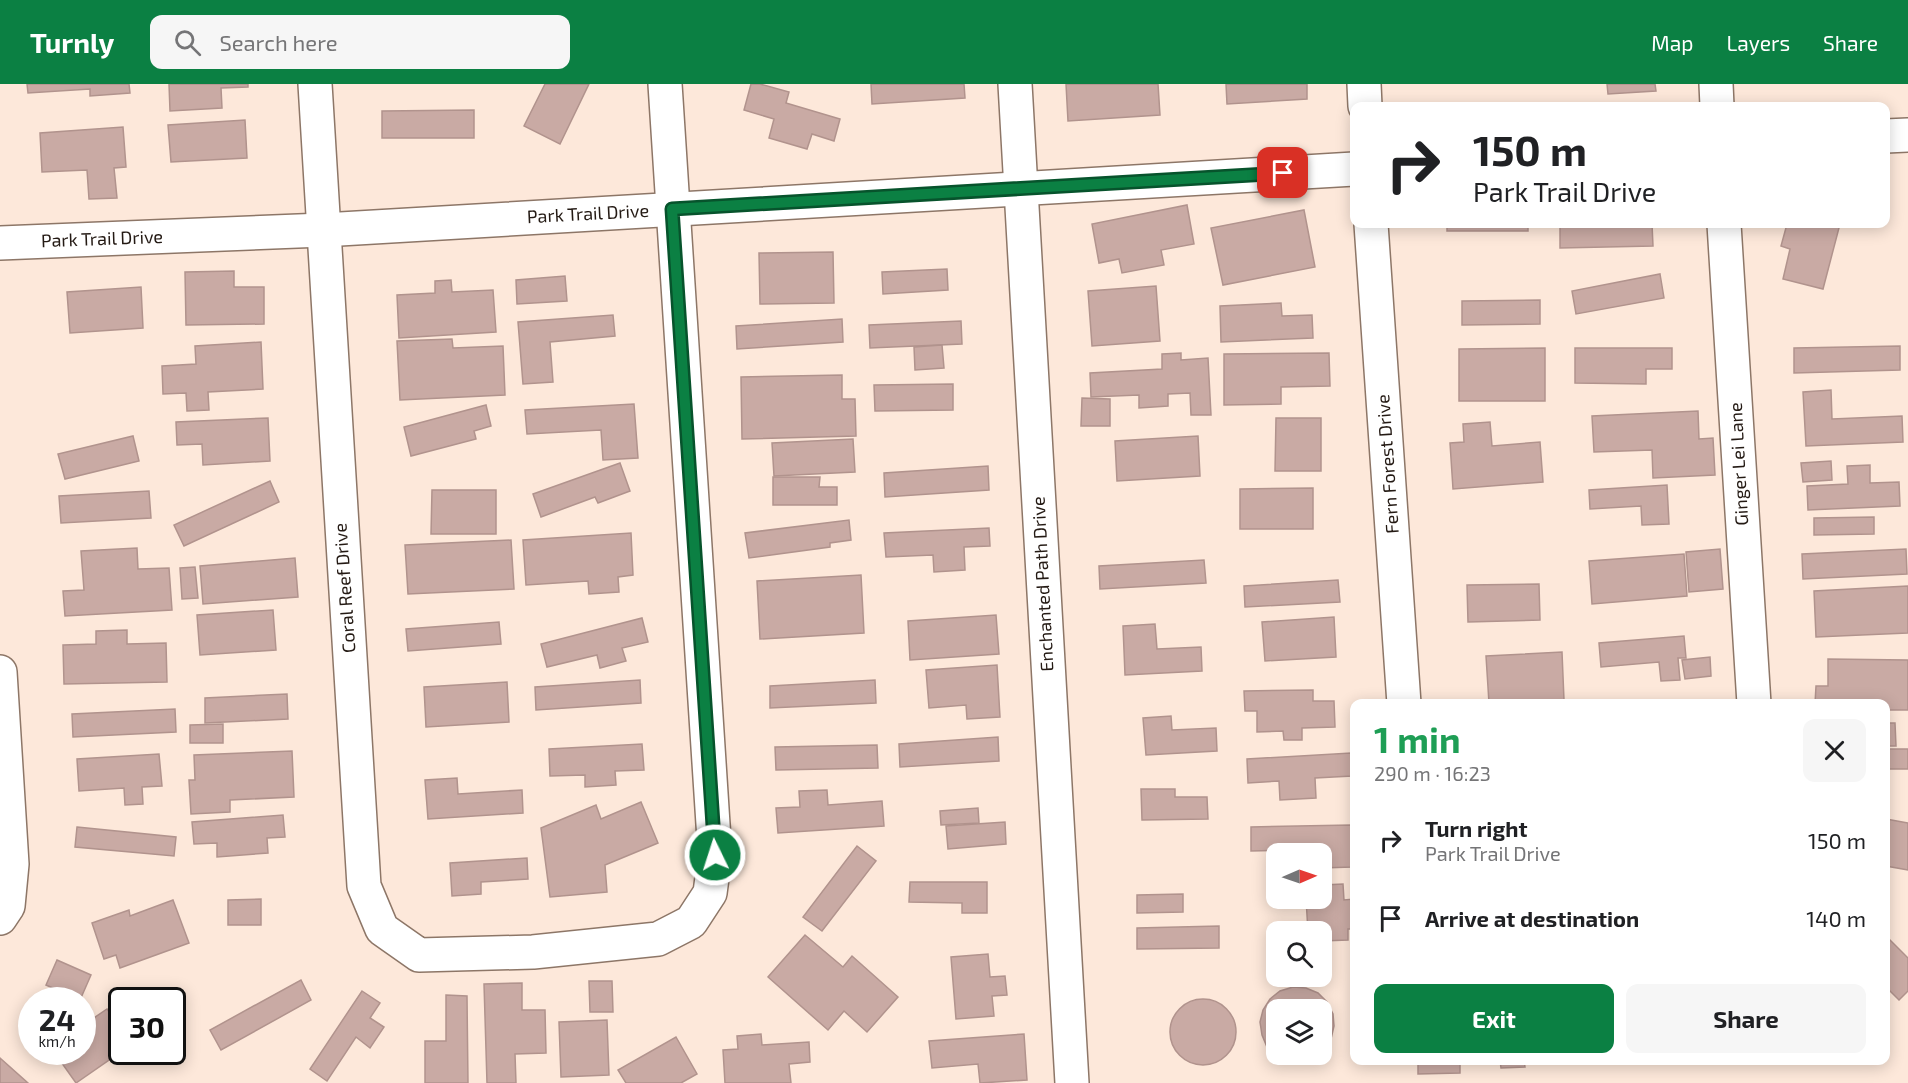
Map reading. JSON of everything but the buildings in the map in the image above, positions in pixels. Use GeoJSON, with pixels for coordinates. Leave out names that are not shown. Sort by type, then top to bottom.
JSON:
{"type":"FeatureCollection","features":[{"type":"Feature","properties":{"kind":"street","name":"Coral Reef Drive"},"geometry":{"type":"LineString","coordinates":[[315,84],[364,886],[382,929],[419,955],[533,952],[658,939],[691,922],[710,893],[715,855],[665,84]]}},
{"type":"Feature","properties":{"kind":"street","name":"Enchanted Path Drive"},"geometry":{"type":"LineString","coordinates":[[1015,84],[1071,1083]]}},
{"type":"Feature","properties":{"kind":"street"},"geometry":{"type":"LineString","coordinates":[[1364,84],[1365,102]]}},
{"type":"Feature","properties":{"kind":"street"},"geometry":{"type":"LineString","coordinates":[[1716,84],[1717,102]]}},
{"type":"Feature","properties":{"kind":"street"},"geometry":{"type":"LineString","coordinates":[[1890,136],[1908,135]]}},
{"type":"Feature","properties":{"kind":"street","name":"Park Trail Drive"},"geometry":{"type":"LineString","coordinates":[[0,243],[323,230],[1350,169]]}},
{"type":"Feature","properties":{"kind":"street","name":"Fern Forest Drive"},"geometry":{"type":"LineString","coordinates":[[1371,228],[1404,699]]}},
{"type":"Feature","properties":{"kind":"street","name":"Ginger Lei Lane"},"geometry":{"type":"LineString","coordinates":[[1724,228],[1754,699]]}},
{"type":"Feature","properties":{"kind":"street"},"geometry":{"type":"LineString","coordinates":[[0,672],[12,864],[8,906],[0,918]]}},
{"type":"Feature","properties":{"kind":"route"},"geometry":{"type":"LineString","coordinates":[[715,855],[672,209],[1283,173]]}}]}
